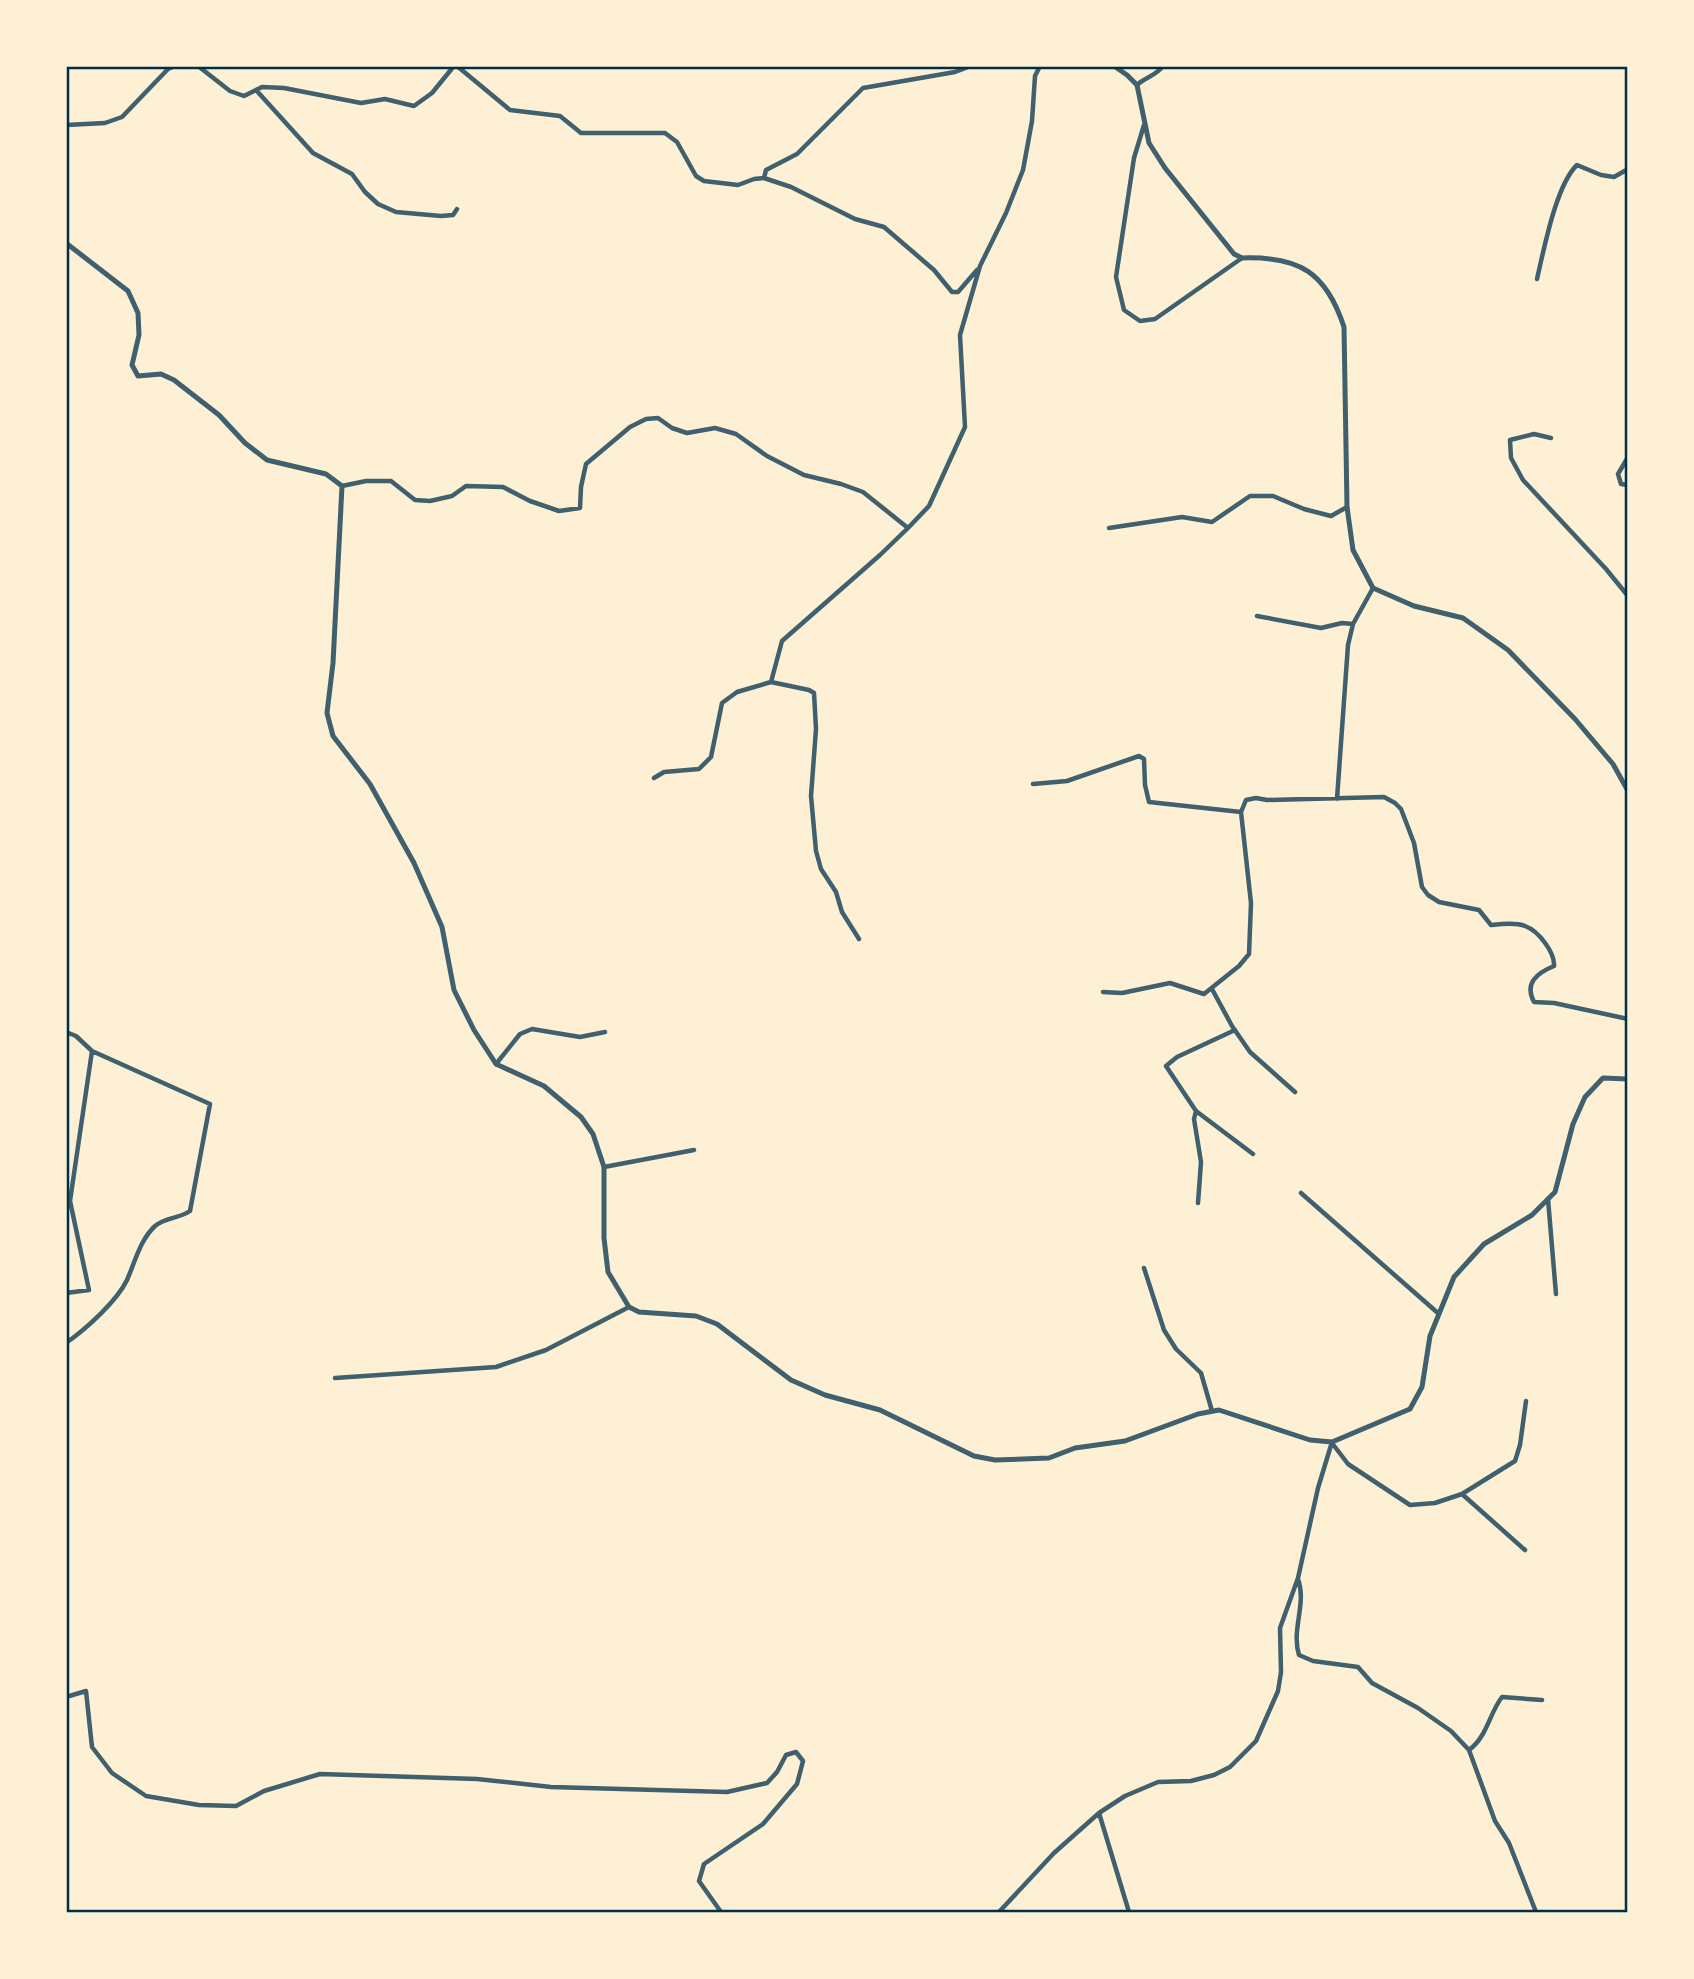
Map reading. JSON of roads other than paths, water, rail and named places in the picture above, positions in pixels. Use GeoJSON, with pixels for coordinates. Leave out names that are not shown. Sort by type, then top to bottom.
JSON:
{"type":"FeatureCollection","features":[{"type":"Feature","properties":{"kind":"street"},"geometry":{"type":"LineString","coordinates":[[66,125],[106,123],[122,117],[174,66]]}},
{"type":"Feature","properties":{"kind":"street"},"geometry":{"type":"LineString","coordinates":[[198,66],[230,91],[244,96],[262,87],[284,88],[361,103],[385,99],[414,106],[432,93],[456,66],[510,110],[560,116],[581,133],[665,133],[677,142],[696,176],[704,181],[738,185],[764,178],[791,187],[856,219],[884,228],[934,270],[952,292],[958,292],[980,266]]}},
{"type":"Feature","properties":{"kind":"street"},"geometry":{"type":"LineString","coordinates":[[764,178],[766,170],[797,154],[863,88],[955,72],[971,66]]}},
{"type":"Feature","properties":{"kind":"street"},"geometry":{"type":"LineString","coordinates":[[771,682],[782,641],[880,555],[929,506],[965,427],[960,335],[980,266],[1023,170],[1032,121],[1035,76],[1040,66]]}},
{"type":"Feature","properties":{"kind":"street"},"geometry":{"type":"LineString","coordinates":[[1114,66],[1137,85],[1149,143],[1165,168],[1234,254],[1242,258],[1296,263],[1314,274],[1338,307],[1344,327],[1347,507],[1353,550],[1373,588],[1414,606],[1463,618],[1508,650],[1575,719],[1612,764],[1628,791]]}},
{"type":"Feature","properties":{"kind":"street"},"geometry":{"type":"LineString","coordinates":[[1137,85],[1143,79],[1158,73],[1163,66]]}},
{"type":"Feature","properties":{"kind":"street"},"geometry":{"type":"LineString","coordinates":[[256,90],[313,153],[352,174],[378,204],[396,212],[441,216],[453,215],[457,209]]}},
{"type":"Feature","properties":{"kind":"street"},"geometry":{"type":"LineString","coordinates":[[1144,125],[1134,158],[1116,277],[1124,310],[1140,321],[1154,320],[1242,258]]}},
{"type":"Feature","properties":{"kind":"street"},"geometry":{"type":"LineString","coordinates":[[1537,279],[1567,173],[1577,165],[1601,176],[1615,177],[1628,169]]}},
{"type":"Feature","properties":{"kind":"street"},"geometry":{"type":"LineString","coordinates":[[66,243],[128,291],[138,313],[139,335],[132,365],[138,376],[162,374],[174,380],[219,415],[245,443],[267,460],[326,474],[342,486],[366,481],[391,481],[415,500],[430,501],[452,496],[466,485],[503,487],[530,501],[559,511],[580,508],[586,464],[630,427],[646,419],[658,418],[672,428],[687,433],[715,428],[736,433],[767,456],[804,475],[863,492],[908,528]]}},
{"type":"Feature","properties":{"kind":"street"},"geometry":{"type":"LineString","coordinates":[[1551,438],[1534,434],[1510,440],[1511,458],[1529,488],[1628,596]]}},
{"type":"Feature","properties":{"kind":"street"},"geometry":{"type":"LineString","coordinates":[[1628,457],[1618,474],[1621,484],[1628,485]]}},
{"type":"Feature","properties":{"kind":"street"},"geometry":{"type":"LineString","coordinates":[[342,486],[333,663],[327,713],[333,736],[370,784],[414,863],[442,927],[454,990],[474,1030],[496,1063],[544,1086],[580,1117],[593,1134],[604,1167],[604,1238],[608,1272],[629,1307],[639,1312],[696,1317],[717,1324],[791,1380],[825,1395],[880,1410],[974,1456],[995,1460],[1049,1458],[1075,1448],[1125,1441],[1198,1414],[1219,1410],[1310,1440],[1332,1442],[1410,1409],[1422,1387],[1430,1336],[1454,1277],[1484,1244],[1532,1215],[1555,1192],[1573,1124],[1585,1097],[1604,1078],[1628,1079]]}},
{"type":"Feature","properties":{"kind":"street"},"geometry":{"type":"LineString","coordinates":[[1109,528],[1182,517],[1212,522],[1250,496],[1273,496],[1304,509],[1331,516],[1347,507]]}},
{"type":"Feature","properties":{"kind":"street"},"geometry":{"type":"LineString","coordinates":[[1337,799],[1348,646],[1353,624],[1373,588]]}},
{"type":"Feature","properties":{"kind":"street"},"geometry":{"type":"LineString","coordinates":[[1257,616],[1321,628],[1342,623],[1353,624]]}},
{"type":"Feature","properties":{"kind":"street"},"geometry":{"type":"LineString","coordinates":[[654,778],[664,772],[699,769],[710,757],[722,703],[737,692],[771,682],[814,693],[816,729],[810,796],[816,851],[821,869],[836,892],[842,912],[859,939]]}},
{"type":"Feature","properties":{"kind":"street"},"geometry":{"type":"LineString","coordinates":[[1033,785],[1067,781],[1139,756],[1144,759],[1149,802],[1241,812]]}},
{"type":"Feature","properties":{"kind":"street"},"geometry":{"type":"LineString","coordinates":[[1103,992],[1122,993],[1170,983],[1204,994],[1239,966],[1249,954],[1251,903],[1241,812],[1246,800],[1384,797],[1401,809],[1414,843],[1422,887],[1428,895],[1450,905],[1479,910],[1491,925],[1504,923],[1525,926],[1540,937],[1555,959],[1554,967],[1539,972],[1531,984],[1530,993],[1534,1002],[1554,1003],[1628,1019]]}},
{"type":"Feature","properties":{"kind":"street"},"geometry":{"type":"LineString","coordinates":[[1212,989],[1250,1052],[1295,1092]]}},
{"type":"Feature","properties":{"kind":"street"},"geometry":{"type":"LineString","coordinates":[[496,1063],[520,1034],[533,1029],[580,1037],[605,1032]]}},
{"type":"Feature","properties":{"kind":"street"},"geometry":{"type":"LineString","coordinates":[[1235,1030],[1177,1057],[1166,1066],[1196,1111],[1253,1154]]}},
{"type":"Feature","properties":{"kind":"street"},"geometry":{"type":"LineString","coordinates":[[66,1032],[76,1036],[92,1051],[210,1104],[190,1211],[181,1217],[165,1218],[153,1228],[135,1258],[126,1283],[87,1329],[66,1343]]}},
{"type":"Feature","properties":{"kind":"street"},"geometry":{"type":"LineString","coordinates":[[66,1293],[89,1290],[71,1201],[92,1051]]}},
{"type":"Feature","properties":{"kind":"street"},"geometry":{"type":"LineString","coordinates":[[1196,1111],[1194,1119],[1201,1162],[1198,1203]]}},
{"type":"Feature","properties":{"kind":"street"},"geometry":{"type":"LineString","coordinates":[[604,1167],[694,1150]]}},
{"type":"Feature","properties":{"kind":"street"},"geometry":{"type":"LineString","coordinates":[[1301,1193],[1439,1314]]}},
{"type":"Feature","properties":{"kind":"street"},"geometry":{"type":"LineString","coordinates":[[1548,1199],[1556,1294]]}},
{"type":"Feature","properties":{"kind":"street"},"geometry":{"type":"LineString","coordinates":[[1144,1268],[1164,1330],[1176,1349],[1201,1373],[1212,1411]]}},
{"type":"Feature","properties":{"kind":"street"},"geometry":{"type":"LineString","coordinates":[[335,1378],[496,1367],[547,1350],[629,1307]]}},
{"type":"Feature","properties":{"kind":"street"},"geometry":{"type":"LineString","coordinates":[[1332,1442],[1348,1464],[1410,1505],[1435,1503],[1462,1494],[1515,1461],[1526,1401]]}},
{"type":"Feature","properties":{"kind":"street"},"geometry":{"type":"LineString","coordinates":[[999,1913],[1054,1853],[1099,1813],[1125,1796],[1158,1782],[1191,1781],[1214,1776],[1230,1767],[1256,1741],[1278,1691],[1281,1672],[1280,1628],[1298,1578],[1318,1488],[1332,1442]]}},
{"type":"Feature","properties":{"kind":"street"},"geometry":{"type":"LineString","coordinates":[[1462,1494],[1525,1550]]}},
{"type":"Feature","properties":{"kind":"street"},"geometry":{"type":"LineString","coordinates":[[1298,1578],[1301,1597],[1294,1641],[1299,1655],[1313,1661],[1358,1667],[1371,1683],[1418,1708],[1451,1731],[1469,1750],[1495,1821],[1509,1843],[1536,1913]]}},
{"type":"Feature","properties":{"kind":"street"},"geometry":{"type":"LineString","coordinates":[[66,1697],[86,1691],[92,1746],[112,1773],[146,1796],[199,1805],[236,1805],[264,1791],[320,1774],[477,1779],[551,1787],[727,1792],[767,1783],[786,1755],[796,1752],[803,1761],[797,1784],[763,1824],[704,1864],[699,1881],[721,1913]]}},
{"type":"Feature","properties":{"kind":"street"},"geometry":{"type":"LineString","coordinates":[[1469,1750],[1480,1742],[1494,1707],[1502,1697],[1542,1700]]}},
{"type":"Feature","properties":{"kind":"street"},"geometry":{"type":"LineString","coordinates":[[1099,1813],[1129,1913]]}}]}
